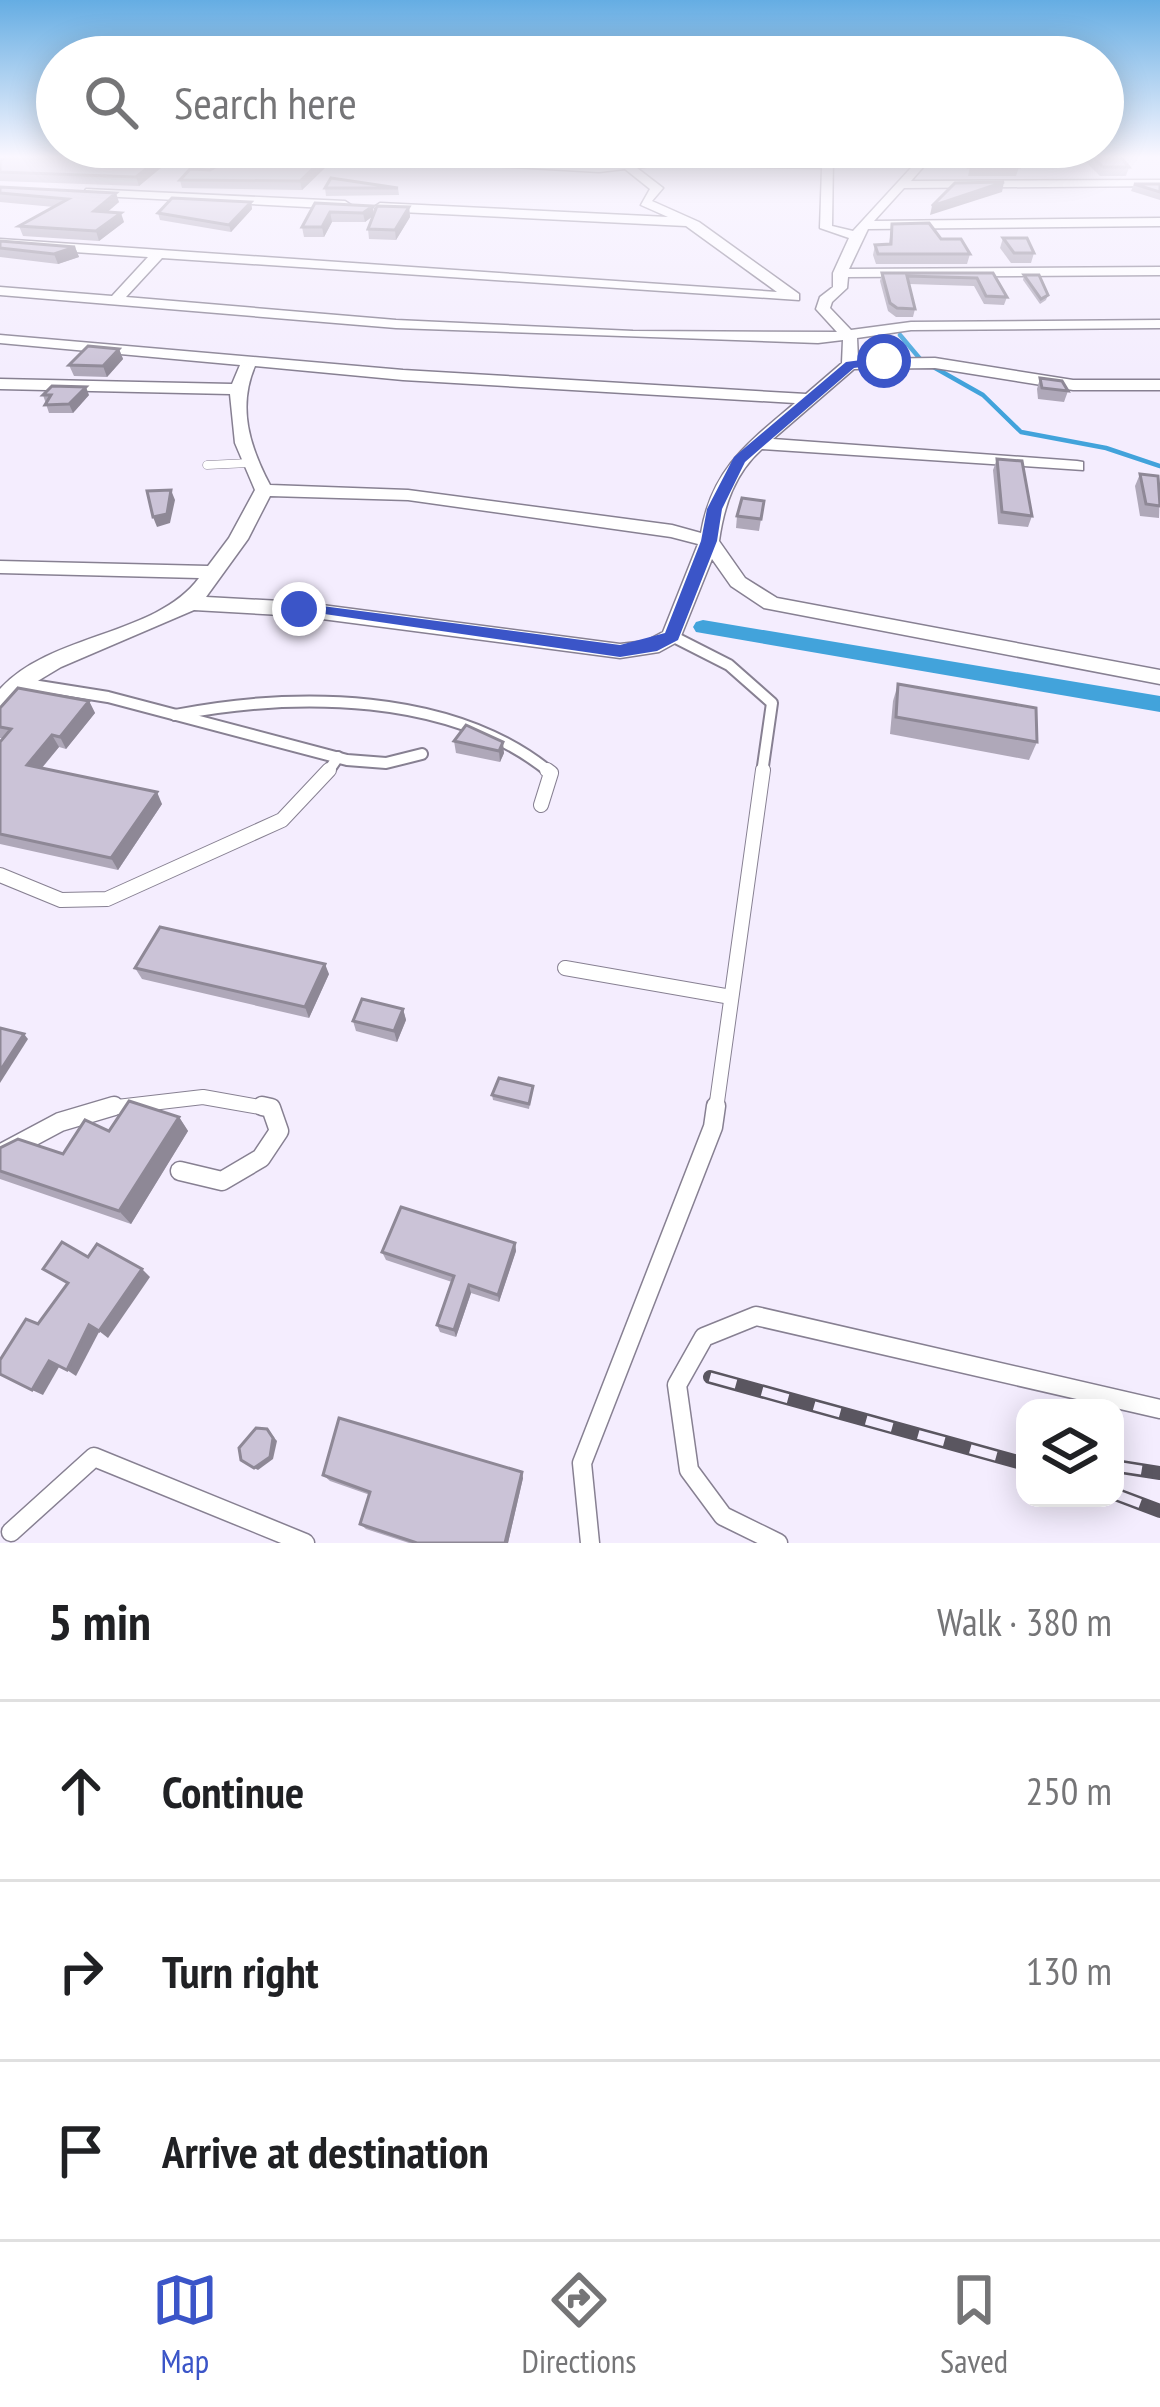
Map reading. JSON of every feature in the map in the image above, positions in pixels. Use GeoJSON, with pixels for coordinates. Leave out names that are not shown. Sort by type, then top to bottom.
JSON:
{"type":"FeatureCollection","features":[{"type":"Feature","properties":{"kind":"street"},"geometry":{"type":"LineString","coordinates":[[700,229],[794,297],[823,310],[850,337],[850,364]]}},
{"type":"Feature","properties":{"kind":"street"},"geometry":{"type":"LineString","coordinates":[[849,229],[897,229]]}},
{"type":"Feature","properties":{"kind":"street"},"geometry":{"type":"LineString","coordinates":[[823,310],[825,300],[840,288],[840,273],[860,230]]}},
{"type":"Feature","properties":{"kind":"street"},"geometry":{"type":"LineString","coordinates":[[0,243],[794,297]]}},
{"type":"Feature","properties":{"kind":"street"},"geometry":{"type":"LineString","coordinates":[[114,302],[158,254]]}},
{"type":"Feature","properties":{"kind":"street"},"geometry":{"type":"LineString","coordinates":[[840,273],[1160,271]]}},
{"type":"Feature","properties":{"kind":"street"},"geometry":{"type":"LineString","coordinates":[[0,291],[456,328],[850,337],[911,326],[1160,324]]}},
{"type":"Feature","properties":{"kind":"street"},"geometry":{"type":"LineString","coordinates":[[0,339],[248,364],[808,399]]}},
{"type":"Feature","properties":{"kind":"street"},"geometry":{"type":"LineString","coordinates":[[0,703],[18,683],[84,647],[191,603],[299,609],[620,651],[651,647],[672,636],[709,541],[714,509],[740,460],[850,364],[926,363],[1073,386],[1160,386]]}},
{"type":"Feature","properties":{"kind":"street"},"geometry":{"type":"LineString","coordinates":[[248,364],[234,389],[249,463],[264,490]]}},
{"type":"Feature","properties":{"kind":"street"},"geometry":{"type":"LineString","coordinates":[[0,384],[234,389]]}},
{"type":"Feature","properties":{"kind":"street"},"geometry":{"type":"LineString","coordinates":[[755,443],[1077,466]]}},
{"type":"Feature","properties":{"kind":"street"},"geometry":{"type":"LineString","coordinates":[[264,490],[408,495],[592,518],[709,541],[738,582],[771,603],[1160,677]]}},
{"type":"Feature","properties":{"kind":"street"},"geometry":{"type":"LineString","coordinates":[[191,603],[264,490]]}},
{"type":"Feature","properties":{"kind":"street"},"geometry":{"type":"LineString","coordinates":[[0,567],[215,572]]}},
{"type":"Feature","properties":{"kind":"lane"},"geometry":{"type":"LineString","coordinates":[[207,465],[249,463]]}},
{"type":"Feature","properties":{"kind":"lane"},"geometry":{"type":"LineString","coordinates":[[590,1543],[582,1463],[713,1127],[772,703],[729,665],[672,636]]}},
{"type":"Feature","properties":{"kind":"lane"},"geometry":{"type":"LineString","coordinates":[[18,683],[175,715],[338,757],[386,763],[422,754]]}},
{"type":"Feature","properties":{"kind":"lane"},"geometry":{"type":"LineString","coordinates":[[175,715],[253,701],[332,705],[477,729],[531,751],[551,773],[541,805]]}},
{"type":"Feature","properties":{"kind":"lane"},"geometry":{"type":"LineString","coordinates":[[0,875],[41,898],[106,902],[130,895],[208,851],[264,833],[299,813],[338,757]]}},
{"type":"Feature","properties":{"kind":"lane"},"geometry":{"type":"LineString","coordinates":[[566,968],[731,998]]}},
{"type":"Feature","properties":{"kind":"lane"},"geometry":{"type":"LineString","coordinates":[[0,1154],[24,1137],[121,1106],[199,1096],[238,1098],[271,1108],[279,1131],[261,1158],[222,1180],[180,1171]]}},
{"type":"Feature","properties":{"kind":"lane"},"geometry":{"type":"LineString","coordinates":[[778,1543],[724,1516],[689,1470],[677,1385],[704,1337],[756,1316],[1160,1409]]}},
{"type":"Feature","properties":{"kind":"lane"},"geometry":{"type":"LineString","coordinates":[[11,1532],[94,1457],[305,1543]]}},
{"type":"Feature","properties":{"kind":"building"},"geometry":{"type":"Polygon","coordinates":[[[892,229],[934,229],[941,239],[961,239],[970,254],[878,254],[875,245],[891,244],[892,229]]]}},
{"type":"Feature","properties":{"kind":"building"},"geometry":{"type":"Polygon","coordinates":[[[1003,238],[1027,238],[1034,253],[1014,253],[1003,238]]]}},
{"type":"Feature","properties":{"kind":"building"},"geometry":{"type":"Polygon","coordinates":[[[0,241],[75,247],[54,254],[0,248],[0,241]]]}},
{"type":"Feature","properties":{"kind":"building"},"geometry":{"type":"Polygon","coordinates":[[[882,273],[993,273],[1007,297],[986,296],[977,278],[907,276],[915,309],[897,308],[890,303],[882,273]]]}},
{"type":"Feature","properties":{"kind":"building"},"geometry":{"type":"Polygon","coordinates":[[[1024,275],[1039,275],[1048,295],[1041,299],[1024,275]]]}},
{"type":"Feature","properties":{"kind":"building"},"geometry":{"type":"Polygon","coordinates":[[[88,346],[119,349],[103,366],[69,365],[88,346]]]}},
{"type":"Feature","properties":{"kind":"building"},"geometry":{"type":"Polygon","coordinates":[[[1040,378],[1062,381],[1068,391],[1042,388],[1040,378]]]}},
{"type":"Feature","properties":{"kind":"building"},"geometry":{"type":"Polygon","coordinates":[[[52,386],[86,387],[69,404],[45,405],[51,395],[43,395],[52,386]]]}},
{"type":"Feature","properties":{"kind":"building"},"geometry":{"type":"Polygon","coordinates":[[[997,459],[1022,461],[1032,516],[1002,512],[997,459]]]}},
{"type":"Feature","properties":{"kind":"building"},"geometry":{"type":"Polygon","coordinates":[[[1140,474],[1158,476],[1160,506],[1146,504],[1140,474]]]}},
{"type":"Feature","properties":{"kind":"building"},"geometry":{"type":"Polygon","coordinates":[[[171,490],[167,514],[153,517],[147,491],[171,490]]]}},
{"type":"Feature","properties":{"kind":"building"},"geometry":{"type":"Polygon","coordinates":[[[742,498],[764,501],[761,519],[737,516],[742,498]]]}},
{"type":"Feature","properties":{"kind":"building"},"geometry":{"type":"Polygon","coordinates":[[[898,684],[1036,708],[1037,742],[896,717],[898,684]]]}},
{"type":"Feature","properties":{"kind":"building"},"geometry":{"type":"Polygon","coordinates":[[[18,688],[89,701],[60,737],[52,735],[27,765],[157,792],[111,858],[0,834],[0,742],[11,729],[0,727],[0,708],[18,688]]]}},
{"type":"Feature","properties":{"kind":"building"},"geometry":{"type":"Polygon","coordinates":[[[466,725],[503,742],[499,751],[454,741],[466,725]]]}},
{"type":"Feature","properties":{"kind":"building"},"geometry":{"type":"Polygon","coordinates":[[[160,927],[325,964],[305,1007],[135,968],[160,927]]]}},
{"type":"Feature","properties":{"kind":"building"},"geometry":{"type":"Polygon","coordinates":[[[362,999],[403,1009],[394,1031],[353,1021],[362,999]]]}},
{"type":"Feature","properties":{"kind":"building"},"geometry":{"type":"Polygon","coordinates":[[[0,1028],[24,1034],[0,1071],[0,1028]]]}},
{"type":"Feature","properties":{"kind":"building"},"geometry":{"type":"Polygon","coordinates":[[[499,1078],[533,1086],[529,1104],[492,1095],[499,1078]]]}},
{"type":"Feature","properties":{"kind":"building"},"geometry":{"type":"Polygon","coordinates":[[[129,1101],[179,1117],[119,1211],[0,1171],[0,1148],[18,1139],[63,1154],[85,1120],[109,1131],[129,1101]]]}},
{"type":"Feature","properties":{"kind":"building"},"geometry":{"type":"Polygon","coordinates":[[[401,1207],[515,1243],[498,1295],[469,1285],[454,1330],[437,1325],[454,1276],[382,1252],[401,1207]]]}},
{"type":"Feature","properties":{"kind":"building"},"geometry":{"type":"Polygon","coordinates":[[[62,1242],[88,1257],[97,1244],[142,1269],[99,1331],[89,1325],[67,1370],[49,1361],[32,1390],[0,1374],[0,1360],[26,1319],[38,1324],[68,1283],[43,1269],[62,1242]]]}},
{"type":"Feature","properties":{"kind":"building"},"geometry":{"type":"Polygon","coordinates":[[[339,1418],[522,1472],[505,1543],[417,1543],[360,1524],[370,1492],[323,1475],[339,1418]]]}},
{"type":"Feature","properties":{"kind":"building"},"geometry":{"type":"Polygon","coordinates":[[[256,1428],[267,1429],[273,1438],[270,1457],[254,1468],[241,1460],[239,1448],[256,1428]]]}},
{"type":"Feature","properties":{"kind":"waterway"},"geometry":{"type":"LineString","coordinates":[[900,335],[921,360],[983,395],[1021,432],[1106,448],[1160,466]]}},
{"type":"Feature","properties":{"kind":"waterway"},"geometry":{"type":"LineString","coordinates":[[703,627],[1160,704]]}},
{"type":"Feature","properties":{"kind":"railway"},"geometry":{"type":"LineString","coordinates":[[710,1377],[1016,1462]]}},
{"type":"Feature","properties":{"kind":"railway"},"geometry":{"type":"LineString","coordinates":[[1124,1467],[1160,1473]]}},
{"type":"Feature","properties":{"kind":"railway"},"geometry":{"type":"LineString","coordinates":[[1124,1497],[1160,1511]]}},
{"type":"Feature","properties":{"kind":"route"},"geometry":{"type":"LineString","coordinates":[[299,609],[620,651],[651,647],[672,636],[709,541],[714,509],[740,460],[850,364],[884,361]]}}]}
